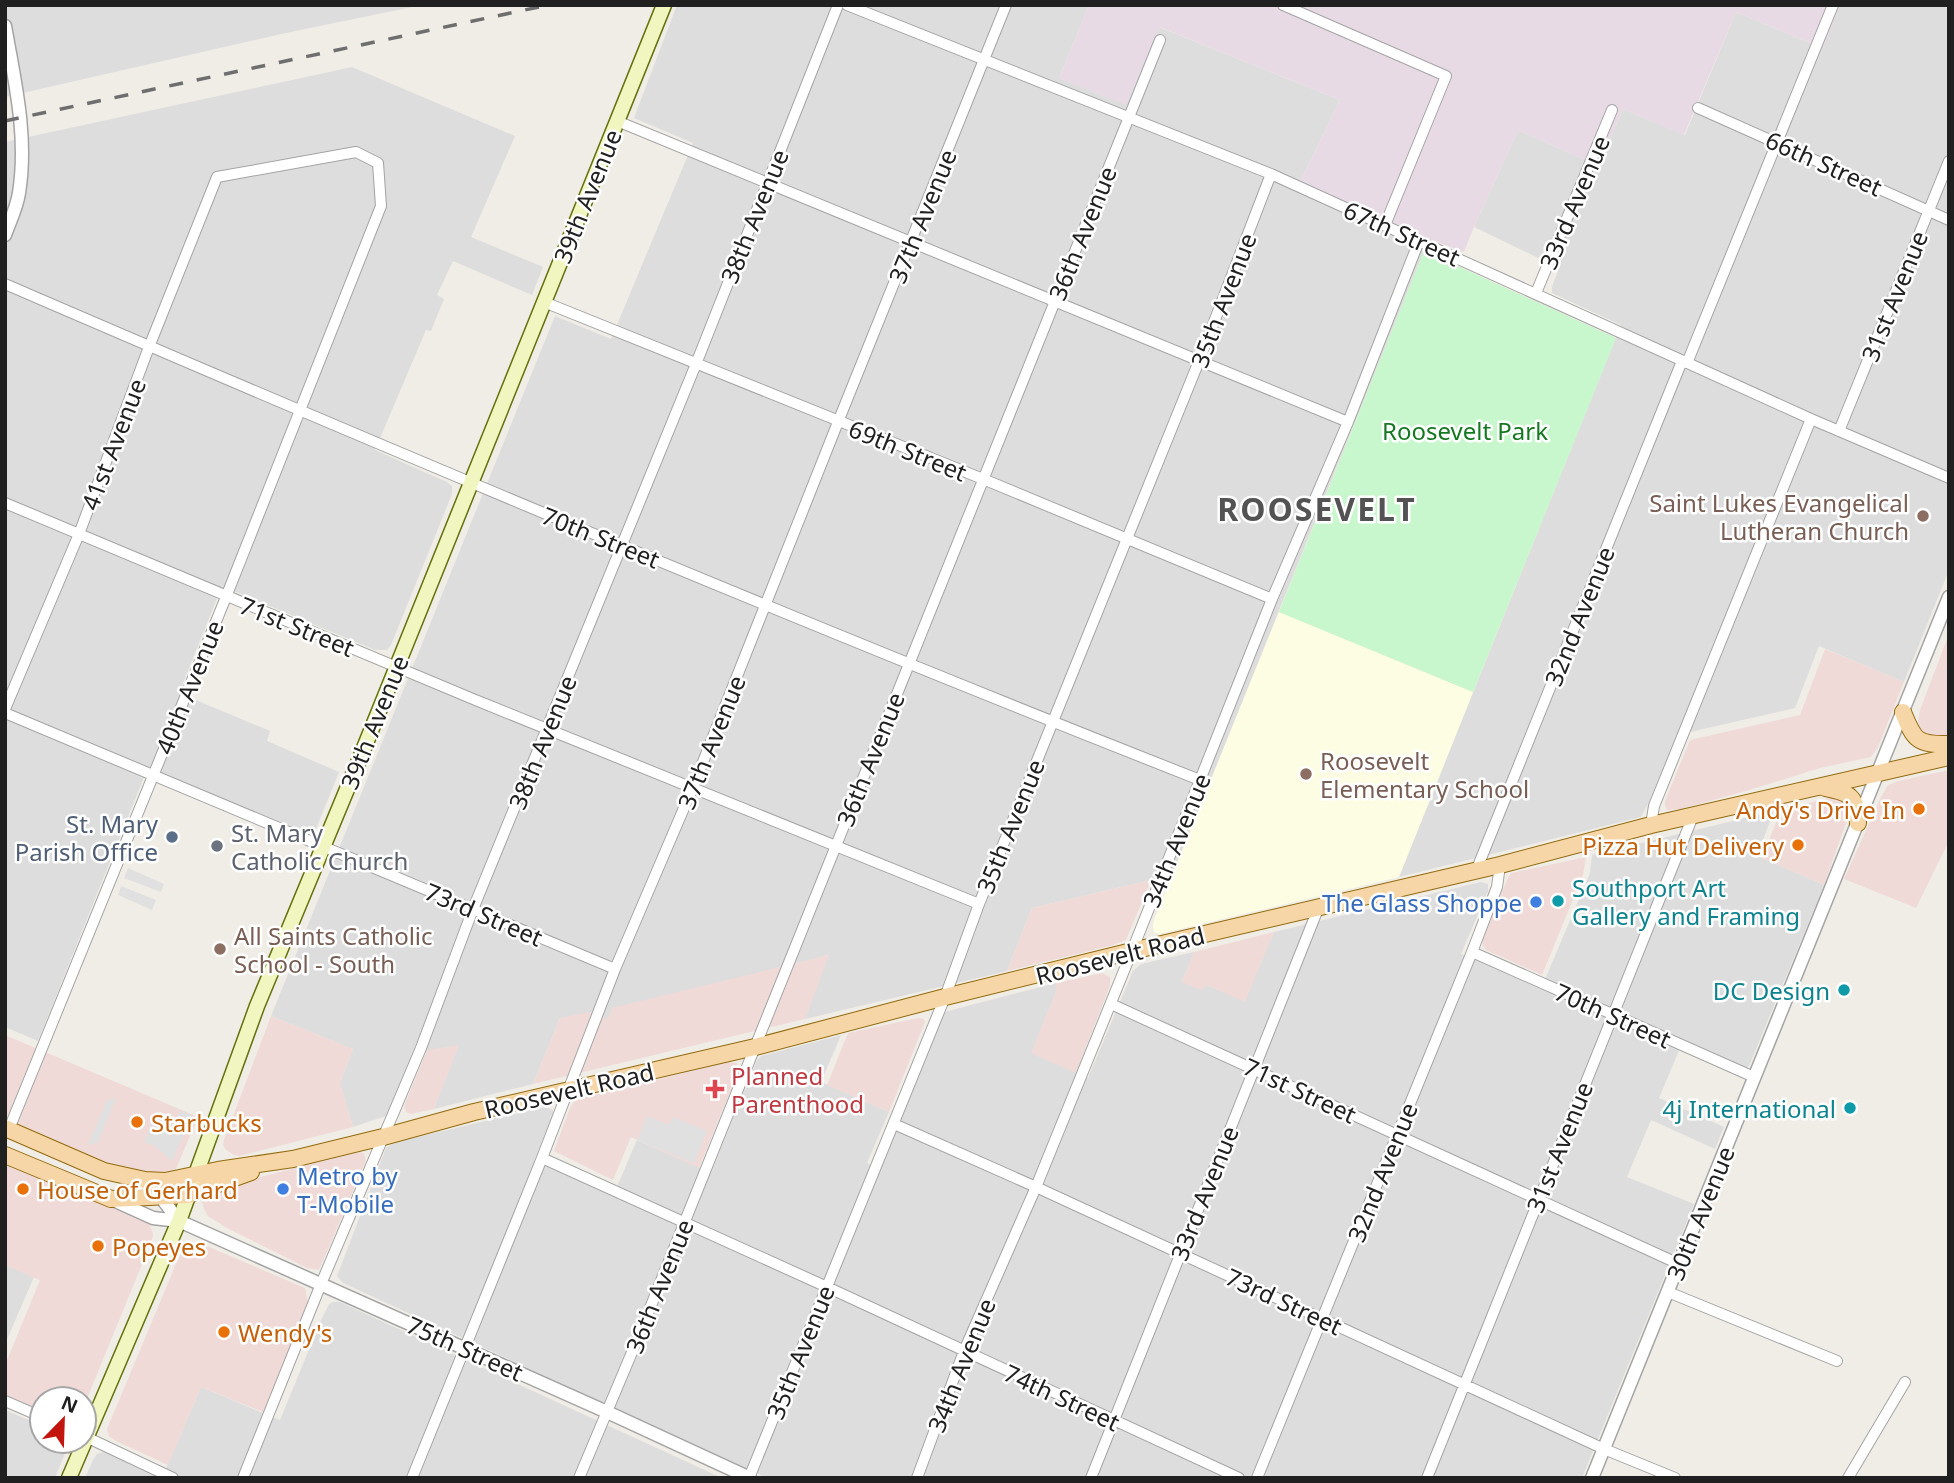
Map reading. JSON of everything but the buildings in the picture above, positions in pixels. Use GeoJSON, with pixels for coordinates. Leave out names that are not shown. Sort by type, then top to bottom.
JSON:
{"type":"FeatureCollection","features":[{"type":"Feature","properties":{"kind":"main road","name":"39th Avenue"},"geometry":{"type":"LineString","coordinates":[[98,1407],[179,1221],[257,1006],[664,5]]}},
{"type":"Feature","properties":{"kind":"main road"},"geometry":{"type":"LineString","coordinates":[[1903,712],[1915,738],[1929,743],[1949,744]]}},
{"type":"Feature","properties":{"kind":"main road","name":"Roosevelt Road"},"geometry":{"type":"LineString","coordinates":[[293,1158],[474,1112],[755,1047],[1132,951],[1476,871],[1651,825],[1949,757]]}},
{"type":"Feature","properties":{"kind":"main road"},"geometry":{"type":"LineString","coordinates":[[1819,787],[1849,795],[1857,807],[1858,823]]}},
{"type":"Feature","properties":{"kind":"main road"},"geometry":{"type":"LineString","coordinates":[[7,1129],[104,1171],[131,1178],[164,1181],[293,1158]]}},
{"type":"Feature","properties":{"kind":"main road"},"geometry":{"type":"LineString","coordinates":[[5,1155],[111,1199],[188,1195],[293,1158]]}},
{"type":"Feature","properties":{"kind":"main road","name":"39th Avenue"},"geometry":{"type":"LineString","coordinates":[[69,1478],[78,1455]]}},
{"type":"Feature","properties":{"kind":"street","name":"38th Avenue"},"geometry":{"type":"LineString","coordinates":[[243,1478],[321,1284],[421,1048],[473,909],[696,364],[838,5]]}},
{"type":"Feature","properties":{"kind":"street","name":"67th Street"},"geometry":{"type":"LineString","coordinates":[[847,5],[1271,174],[1811,419],[1949,478]]}},
{"type":"Feature","properties":{"kind":"street","name":"37th Avenue"},"geometry":{"type":"LineString","coordinates":[[412,1478],[569,1091],[615,969],[693,787],[766,606],[1006,5]]}},
{"type":"Feature","properties":{"kind":"street"},"geometry":{"type":"LineString","coordinates":[[1283,5],[1446,76],[1385,225]]}},
{"type":"Feature","properties":{"kind":"street","name":"32nd Avenue"},"geometry":{"type":"LineString","coordinates":[[1476,871],[1833,5]]}},
{"type":"Feature","properties":{"kind":"street"},"geometry":{"type":"LineString","coordinates":[[5,26],[21,118],[23,146],[19,196],[5,235]]}},
{"type":"Feature","properties":{"kind":"street","name":"36th Avenue"},"geometry":{"type":"LineString","coordinates":[[579,1478],[1160,40]]}},
{"type":"Feature","properties":{"kind":"street","name":"66th Street"},"geometry":{"type":"LineString","coordinates":[[1698,108],[1949,219]]}},
{"type":"Feature","properties":{"kind":"street","name":"33rd Avenue"},"geometry":{"type":"LineString","coordinates":[[1536,293],[1612,110]]}},
{"type":"Feature","properties":{"kind":"street"},"geometry":{"type":"LineString","coordinates":[[617,121],[1348,422]]}},
{"type":"Feature","properties":{"kind":"street","name":"40th Avenue"},"geometry":{"type":"LineString","coordinates":[[7,1129],[226,597],[381,206],[378,163],[356,152],[217,177]]}},
{"type":"Feature","properties":{"kind":"street","name":"31st Avenue"},"geometry":{"type":"LineString","coordinates":[[1839,431],[1949,161]]}},
{"type":"Feature","properties":{"kind":"street","name":"35th Avenue"},"geometry":{"type":"LineString","coordinates":[[749,1478],[945,997],[979,904],[1128,539],[1271,174]]}},
{"type":"Feature","properties":{"kind":"street","name":"41st Avenue"},"geometry":{"type":"LineString","coordinates":[[5,711],[79,534],[149,347],[217,177]]}},
{"type":"Feature","properties":{"kind":"street","name":"34th Avenue"},"geometry":{"type":"LineString","coordinates":[[917,1478],[964,1351],[1036,1187],[1272,598],[1348,422],[1419,242]]}},
{"type":"Feature","properties":{"kind":"street","name":"70th Street"},"geometry":{"type":"LineString","coordinates":[[5,284],[471,484],[1200,780]]}},
{"type":"Feature","properties":{"kind":"street","name":"69th Street"},"geometry":{"type":"LineString","coordinates":[[544,302],[1272,598]]}},
{"type":"Feature","properties":{"kind":"street"},"geometry":{"type":"LineString","coordinates":[[1651,825],[1654,806],[1811,419]]}},
{"type":"Feature","properties":{"kind":"street","name":"71st Street"},"geometry":{"type":"LineString","coordinates":[[5,503],[226,597],[979,904]]}},
{"type":"Feature","properties":{"kind":"street","name":"30th Avenue"},"geometry":{"type":"LineString","coordinates":[[1592,1478],[1949,597]]}},
{"type":"Feature","properties":{"kind":"street","name":"73rd Street"},"geometry":{"type":"LineString","coordinates":[[5,711],[615,969]]}},
{"type":"Feature","properties":{"kind":"street","name":"31st Avenue"},"geometry":{"type":"LineString","coordinates":[[1426,1478],[1693,816]]}},
{"type":"Feature","properties":{"kind":"street","name":"32nd Avenue"},"geometry":{"type":"LineString","coordinates":[[1257,1478],[1472,952],[1497,887],[1500,865]]}},
{"type":"Feature","properties":{"kind":"street","name":"33rd Avenue"},"geometry":{"type":"LineString","coordinates":[[1091,1478],[1318,909]]}},
{"type":"Feature","properties":{"kind":"street","name":"70th Street"},"geometry":{"type":"LineString","coordinates":[[1472,952],[1754,1077]]}},
{"type":"Feature","properties":{"kind":"street","name":"71st Street"},"geometry":{"type":"LineString","coordinates":[[1111,1004],[1679,1264]]}},
{"type":"Feature","properties":{"kind":"street","name":"73rd Street"},"geometry":{"type":"LineString","coordinates":[[894,1124],[1604,1449],[1675,1478]]}},
{"type":"Feature","properties":{"kind":"street","name":"74th Street"},"geometry":{"type":"LineString","coordinates":[[542,1158],[1239,1478]]}},
{"type":"Feature","properties":{"kind":"street","name":"75th Street"},"geometry":{"type":"LineString","coordinates":[[131,1178],[160,1196],[179,1221]]}},
{"type":"Feature","properties":{"kind":"street","name":"75th Street"},"geometry":{"type":"LineString","coordinates":[[111,1199],[153,1218],[179,1221],[749,1478]]}},
{"type":"Feature","properties":{"kind":"street"},"geometry":{"type":"LineString","coordinates":[[1668,1292],[1837,1361]]}},
{"type":"Feature","properties":{"kind":"street"},"geometry":{"type":"LineString","coordinates":[[1848,1478],[1905,1382]]}},
{"type":"Feature","properties":{"kind":"street"},"geometry":{"type":"LineString","coordinates":[[5,1401],[28,1412]]}},
{"type":"Feature","properties":{"kind":"street"},"geometry":{"type":"LineString","coordinates":[[98,1443],[173,1478]]}},
{"type":"Feature","properties":{"kind":"shaded area"},"geometry":{"type":"Polygon","coordinates":[[[5,5],[422,5],[5,97],[5,5]]]}},
{"type":"Feature","properties":{"kind":"shaded area"},"geometry":{"type":"Polygon","coordinates":[[[677,5],[1089,5],[1059,78],[1125,104],[1159,27],[1340,100],[1296,190],[1424,251],[1169,883],[1151,880],[1032,908],[1007,971],[805,1019],[828,955],[608,1019],[560,1018],[533,1084],[434,1109],[458,1046],[416,1053],[389,1115],[353,1127],[340,1083],[353,1049],[271,1016],[555,316],[611,339],[693,143],[634,118],[677,5]]]}},
{"type":"Feature","properties":{"kind":"shaded area"},"geometry":{"type":"Polygon","coordinates":[[[1089,5],[1840,5],[1823,48],[1736,12],[1684,135],[1623,109],[1599,166],[1518,130],[1464,252],[1296,190],[1340,100],[1160,27],[1126,105],[1059,78],[1089,5]]]}},
{"type":"Feature","properties":{"kind":"shaded area"},"geometry":{"type":"Polygon","coordinates":[[[1840,5],[1949,5],[1949,570],[1904,682],[1819,646],[1795,708],[1677,735],[1641,817],[1399,877],[1621,325],[1552,293],[1559,268],[1474,227],[1518,130],[1599,166],[1623,109],[1685,135],[1736,12],[1822,48],[1840,5]]]}},
{"type":"Feature","properties":{"kind":"shaded area"},"geometry":{"type":"Polygon","coordinates":[[[352,67],[515,136],[471,237],[543,267],[532,295],[453,261],[437,295],[444,299],[431,331],[426,330],[375,450],[447,482],[452,486],[452,494],[387,650],[375,650],[222,586],[179,693],[270,731],[267,741],[339,772],[316,829],[304,832],[148,767],[38,1041],[5,1027],[5,142],[352,67]]]}},
{"type":"Feature","properties":{"kind":"shaded area"},"geometry":{"type":"Polygon","coordinates":[[[1279,612],[1473,692],[1399,877],[1159,934],[1154,932],[1154,920],[1279,612]]]}},
{"type":"Feature","properties":{"kind":"shaded area"},"geometry":{"type":"Polygon","coordinates":[[[1949,634],[1949,739],[1930,737],[1920,728],[1918,722],[1920,710],[1949,634]]]}},
{"type":"Feature","properties":{"kind":"shaded area"},"geometry":{"type":"Polygon","coordinates":[[[1825,649],[1904,682],[1878,747],[1871,757],[1820,768],[1681,809],[1667,810],[1665,801],[1690,740],[1800,715],[1825,649]]]}},
{"type":"Feature","properties":{"kind":"shaded area"},"geometry":{"type":"Polygon","coordinates":[[[1949,770],[1949,841],[1916,908],[1844,879],[1888,785],[1949,770]]]}},
{"type":"Feature","properties":{"kind":"shaded area"},"geometry":{"type":"Polygon","coordinates":[[[1833,797],[1847,803],[1850,812],[1824,885],[1762,858],[1781,810],[1833,797]]]}},
{"type":"Feature","properties":{"kind":"shaded area"},"geometry":{"type":"Polygon","coordinates":[[[1774,811],[1757,856],[1824,885],[1749,1066],[1745,1068],[1683,1041],[1659,1098],[1724,1127],[1715,1149],[1651,1120],[1627,1177],[1694,1204],[1582,1478],[767,1478],[343,1283],[337,1276],[386,1148],[396,1142],[545,1107],[553,1110],[553,1114],[534,1161],[613,1196],[637,1140],[711,1173],[757,1060],[761,1056],[841,1035],[821,1082],[889,1112],[867,1163],[880,1169],[943,1013],[1056,983],[1056,992],[1032,1053],[1088,1078],[1133,971],[1141,964],[1194,952],[1182,982],[1207,985],[1244,1001],[1274,932],[1481,882],[1488,884],[1488,891],[1461,954],[1541,989],[1590,873],[1592,855],[1774,811]]]}},
{"type":"Feature","properties":{"kind":"shaded area"},"geometry":{"type":"Polygon","coordinates":[[[1586,857],[1583,875],[1542,975],[1486,950],[1482,941],[1511,873],[1586,857]]]}},
{"type":"Feature","properties":{"kind":"shaded area"},"geometry":{"type":"Polygon","coordinates":[[[128,868],[164,884],[161,892],[124,878],[128,868]]]}},
{"type":"Feature","properties":{"kind":"shaded area"},"geometry":{"type":"Polygon","coordinates":[[[1151,880],[1126,940],[1007,971],[1032,908],[1151,880]]]}},
{"type":"Feature","properties":{"kind":"shaded area"},"geometry":{"type":"Polygon","coordinates":[[[121,886],[156,900],[152,910],[118,895],[121,886]]]}},
{"type":"Feature","properties":{"kind":"shaded area"},"geometry":{"type":"Polygon","coordinates":[[[1274,932],[1245,1002],[1207,985],[1201,990],[1182,982],[1194,952],[1274,932]]]}},
{"type":"Feature","properties":{"kind":"shaded area"},"geometry":{"type":"Polygon","coordinates":[[[829,955],[805,1019],[533,1084],[560,1018],[589,1012],[608,1019],[612,1008],[829,955]]]}},
{"type":"Feature","properties":{"kind":"shaded area"},"geometry":{"type":"Polygon","coordinates":[[[1102,973],[1110,977],[1110,986],[1076,1073],[1031,1053],[1056,992],[1056,983],[1102,973]]]}},
{"type":"Feature","properties":{"kind":"shaded area"},"geometry":{"type":"Polygon","coordinates":[[[271,1016],[353,1049],[340,1083],[353,1127],[239,1156],[234,1155],[225,1149],[224,1140],[271,1016]]]}},
{"type":"Feature","properties":{"kind":"shaded area"},"geometry":{"type":"Polygon","coordinates":[[[924,1019],[925,1022],[889,1112],[827,1085],[848,1033],[924,1019]]]}},
{"type":"Feature","properties":{"kind":"shaded area"},"geometry":{"type":"Polygon","coordinates":[[[5,1035],[198,1117],[176,1169],[159,1173],[121,1168],[5,1121],[5,1035]]]}},
{"type":"Feature","properties":{"kind":"shaded area"},"geometry":{"type":"Polygon","coordinates":[[[459,1045],[434,1109],[411,1114],[406,1112],[404,1106],[427,1050],[459,1045]]]}},
{"type":"Feature","properties":{"kind":"shaded area"},"geometry":{"type":"Polygon","coordinates":[[[728,1062],[737,1063],[739,1070],[699,1168],[631,1137],[613,1180],[554,1151],[575,1100],[728,1062]]]}},
{"type":"Feature","properties":{"kind":"shaded area"},"geometry":{"type":"Polygon","coordinates":[[[116,1098],[98,1142],[88,1145],[107,1100],[116,1098]]]}},
{"type":"Feature","properties":{"kind":"shaded area"},"geometry":{"type":"Polygon","coordinates":[[[180,1111],[192,1115],[172,1161],[153,1145],[144,1142],[154,1117],[174,1125],[180,1111]]]}},
{"type":"Feature","properties":{"kind":"shaded area"},"geometry":{"type":"Polygon","coordinates":[[[647,1116],[669,1125],[673,1117],[707,1131],[694,1163],[637,1140],[647,1116]]]}},
{"type":"Feature","properties":{"kind":"shaded area"},"geometry":{"type":"Polygon","coordinates":[[[360,1152],[364,1154],[366,1161],[319,1270],[307,1268],[227,1228],[208,1216],[204,1209],[204,1198],[220,1187],[360,1152]]]}},
{"type":"Feature","properties":{"kind":"shaded area"},"geometry":{"type":"Polygon","coordinates":[[[5,1160],[149,1222],[153,1234],[93,1385],[28,1385],[28,1404],[5,1395],[5,1365],[40,1280],[5,1265],[5,1160]]]}},
{"type":"Feature","properties":{"kind":"shaded area"},"geometry":{"type":"Polygon","coordinates":[[[194,1244],[202,1244],[305,1288],[308,1302],[263,1412],[201,1387],[168,1465],[116,1441],[109,1436],[107,1429],[176,1264],[183,1250],[194,1244]]]}},
{"type":"Feature","properties":{"kind":"shaded area"},"geometry":{"type":"Polygon","coordinates":[[[5,1265],[34,1277],[5,1344],[5,1265]]]}},
{"type":"Feature","properties":{"kind":"shaded area"},"geometry":{"type":"Polygon","coordinates":[[[340,1302],[722,1478],[162,1478],[201,1387],[280,1420],[322,1318],[329,1304],[340,1302]]]}},
{"type":"Feature","properties":{"kind":"shaded area"},"geometry":{"type":"Polygon","coordinates":[[[5,1410],[28,1420],[28,1455],[64,1455],[55,1478],[5,1478],[5,1410]]]}},
{"type":"Feature","properties":{"kind":"shaded area"},"geometry":{"type":"Polygon","coordinates":[[[98,1454],[109,1454],[161,1478],[85,1478],[98,1454]]]}},
{"type":"Feature","properties":{"kind":"green space","name":"Roosevelt Park"},"geometry":{"type":"Polygon","coordinates":[[[1424,251],[1616,338],[1473,692],[1279,612],[1424,251]]]}},
{"type":"Feature","properties":{"kind":"railway"},"geometry":{"type":"LineString","coordinates":[[5,121],[548,5]]}},
{"type":"Feature","properties":{"kind":"place","name":"Saint Lukes Evangelical Lutheran Church"},"geometry":{"type":"Point","coordinates":[1923,516]}},
{"type":"Feature","properties":{"kind":"place","name":"Roosevelt Elementary School"},"geometry":{"type":"Point","coordinates":[1306,774]}},
{"type":"Feature","properties":{"kind":"place","name":"Andy's Drive In"},"geometry":{"type":"Point","coordinates":[1919,809]}},
{"type":"Feature","properties":{"kind":"place","name":"St. Mary Parish Office"},"geometry":{"type":"Point","coordinates":[172,837]}},
{"type":"Feature","properties":{"kind":"place","name":"Pizza Hut Delivery"},"geometry":{"type":"Point","coordinates":[1798,845]}},
{"type":"Feature","properties":{"kind":"place","name":"St. Mary Catholic Church"},"geometry":{"type":"Point","coordinates":[217,846]}},
{"type":"Feature","properties":{"kind":"place","name":"Southport Art Gallery and Framing"},"geometry":{"type":"Point","coordinates":[1558,901]}},
{"type":"Feature","properties":{"kind":"place","name":"The Glass Shoppe"},"geometry":{"type":"Point","coordinates":[1536,902]}},
{"type":"Feature","properties":{"kind":"place","name":"All Saints Catholic School - South"},"geometry":{"type":"Point","coordinates":[220,949]}},
{"type":"Feature","properties":{"kind":"place","name":"DC Design"},"geometry":{"type":"Point","coordinates":[1844,990]}},
{"type":"Feature","properties":{"kind":"place","name":"Planned Parenthood"},"geometry":{"type":"Point","coordinates":[715,1089]}},
{"type":"Feature","properties":{"kind":"place","name":"4j International"},"geometry":{"type":"Point","coordinates":[1850,1108]}},
{"type":"Feature","properties":{"kind":"place","name":"Starbucks"},"geometry":{"type":"Point","coordinates":[137,1122]}},
{"type":"Feature","properties":{"kind":"place","name":"House of Gerhard"},"geometry":{"type":"Point","coordinates":[23,1189]}},
{"type":"Feature","properties":{"kind":"place","name":"Metro by T-Mobile"},"geometry":{"type":"Point","coordinates":[283,1189]}},
{"type":"Feature","properties":{"kind":"place","name":"Popeyes"},"geometry":{"type":"Point","coordinates":[98,1246]}},
{"type":"Feature","properties":{"kind":"place","name":"Wendy's"},"geometry":{"type":"Point","coordinates":[224,1332]}},
{"type":"Feature","properties":{"kind":"district","name":"ROOSEVELT"},"geometry":{"type":"Point","coordinates":[1317,508]}}]}
